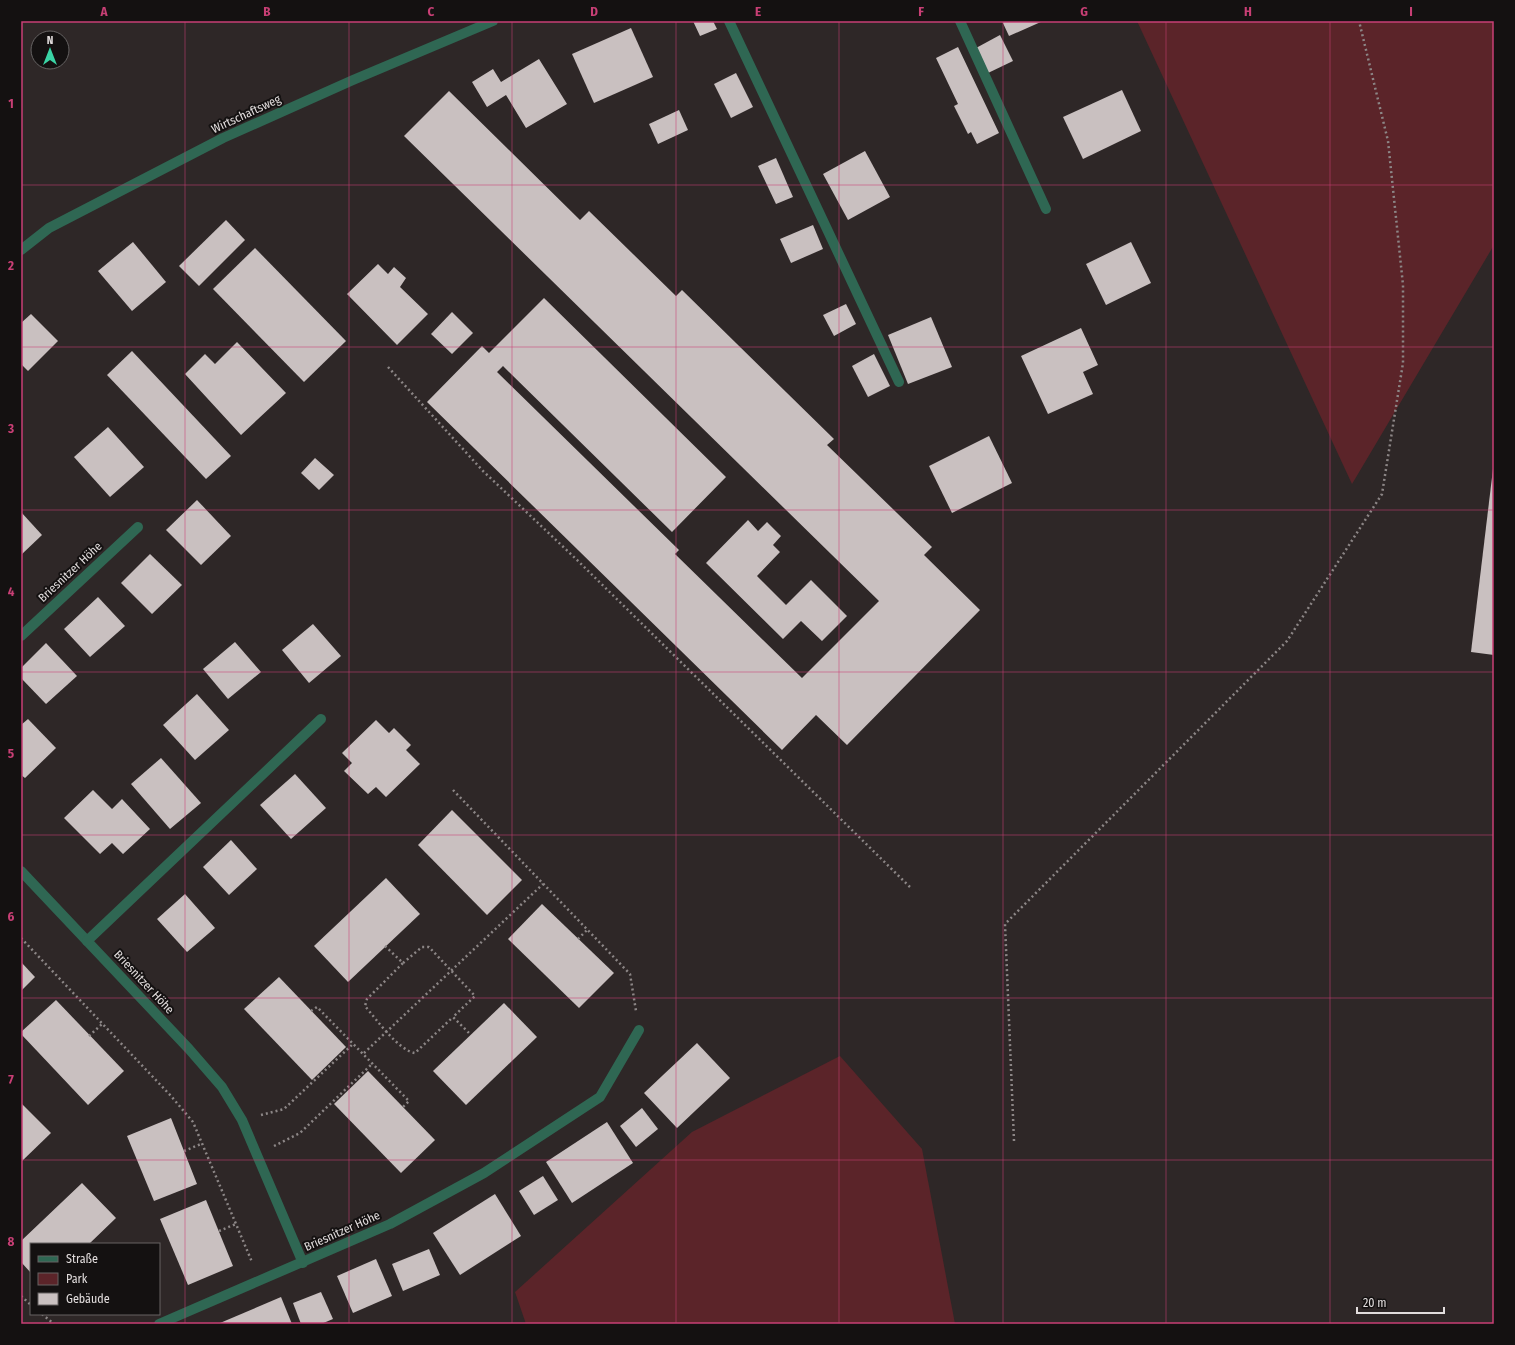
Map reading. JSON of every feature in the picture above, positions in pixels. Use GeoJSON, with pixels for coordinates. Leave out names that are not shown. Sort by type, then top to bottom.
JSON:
{"type":"FeatureCollection","features":[{"type":"Feature","properties":{"kind":"street","name":"Wirtschaftsweg"},"geometry":{"type":"LineString","coordinates":[[21,250],[49,228],[223,138],[353,80],[493,21]]}},
{"type":"Feature","properties":{"kind":"street"},"geometry":{"type":"LineString","coordinates":[[729,21],[899,382]]}},
{"type":"Feature","properties":{"kind":"street"},"geometry":{"type":"LineString","coordinates":[[960,21],[1046,209]]}},
{"type":"Feature","properties":{"kind":"street","name":"Briesnitzer Höhe"},"geometry":{"type":"LineString","coordinates":[[21,636],[138,527]]}},
{"type":"Feature","properties":{"kind":"street"},"geometry":{"type":"LineString","coordinates":[[87,941],[321,719]]}},
{"type":"Feature","properties":{"kind":"street","name":"Briesnitzer Höhe"},"geometry":{"type":"LineString","coordinates":[[21,871],[189,1049],[222,1087],[242,1120],[303,1263],[390,1224],[484,1173],[600,1097],[639,1030]]}},
{"type":"Feature","properties":{"kind":"street"},"geometry":{"type":"LineString","coordinates":[[159,1324],[303,1263]]}},
{"type":"Feature","properties":{"kind":"path"},"geometry":{"type":"LineString","coordinates":[[1014,1141],[1005,924],[1287,640],[1382,494],[1403,363],[1403,285],[1388,141],[1359,21]]}},
{"type":"Feature","properties":{"kind":"path"},"geometry":{"type":"LineString","coordinates":[[388,367],[483,471],[575,558],[912,889]]}},
{"type":"Feature","properties":{"kind":"path"},"geometry":{"type":"LineString","coordinates":[[453,790],[630,974],[639,1030]]}},
{"type":"Feature","properties":{"kind":"path"},"geometry":{"type":"LineString","coordinates":[[364,1054],[543,884]]}},
{"type":"Feature","properties":{"kind":"path"},"geometry":{"type":"LineString","coordinates":[[578,939],[587,930]]}},
{"type":"Feature","properties":{"kind":"path"},"geometry":{"type":"LineString","coordinates":[[21,938],[171,1096],[193,1122],[260,1281]]}},
{"type":"Feature","properties":{"kind":"path"},"geometry":{"type":"LineString","coordinates":[[385,946],[403,963]]}},
{"type":"Feature","properties":{"kind":"path"},"geometry":{"type":"LineString","coordinates":[[422,947],[429,947],[451,971],[475,996],[415,1054],[408,1052],[387,1032],[365,1006],[367,999],[403,963],[422,947]]}},
{"type":"Feature","properties":{"kind":"path"},"geometry":{"type":"LineString","coordinates":[[311,1011],[317,1006],[354,1043],[409,1101],[403,1107]]}},
{"type":"Feature","properties":{"kind":"path"},"geometry":{"type":"LineString","coordinates":[[453,1017],[471,1035]]}},
{"type":"Feature","properties":{"kind":"path"},"geometry":{"type":"LineString","coordinates":[[90,1036],[102,1024]]}},
{"type":"Feature","properties":{"kind":"path"},"geometry":{"type":"LineString","coordinates":[[242,1120],[284,1109],[354,1043]]}},
{"type":"Feature","properties":{"kind":"path"},"geometry":{"type":"LineString","coordinates":[[256,1152],[274,1146],[300,1133],[373,1063]]}},
{"type":"Feature","properties":{"kind":"path"},"geometry":{"type":"LineString","coordinates":[[184,1151],[201,1144]]}},
{"type":"Feature","properties":{"kind":"path"},"geometry":{"type":"LineString","coordinates":[[219,1231],[236,1224]]}},
{"type":"Feature","properties":{"kind":"path"},"geometry":{"type":"LineString","coordinates":[[21,1296],[30,1303]]}},
{"type":"Feature","properties":{"kind":"path"},"geometry":{"type":"LineString","coordinates":[[43,1315],[54,1324]]}},
{"type":"Feature","properties":{"kind":"green space"},"geometry":{"type":"Polygon","coordinates":[[[1137,21],[1494,21],[1494,245],[1352,484],[1137,21]]]}},
{"type":"Feature","properties":{"kind":"green space"},"geometry":{"type":"Polygon","coordinates":[[[840,1056],[922,1149],[955,1324],[526,1324],[515,1292],[692,1132],[840,1056]]]}},
{"type":"Feature","properties":{"kind":"building"},"geometry":{"type":"Polygon","coordinates":[[[693,21],[713,21],[717,29],[700,36],[693,21]]]}},
{"type":"Feature","properties":{"kind":"building"},"geometry":{"type":"Polygon","coordinates":[[[1002,21],[1043,21],[1009,36],[1002,21]]]}},
{"type":"Feature","properties":{"kind":"building"},"geometry":{"type":"Polygon","coordinates":[[[631,28],[653,77],[594,103],[572,54],[631,28]]]}},
{"type":"Feature","properties":{"kind":"building"},"geometry":{"type":"Polygon","coordinates":[[[1000,35],[1013,61],[988,73],[976,48],[1000,35]]]}},
{"type":"Feature","properties":{"kind":"building"},"geometry":{"type":"Polygon","coordinates":[[[958,47],[999,133],[977,144],[971,132],[968,134],[954,106],[958,104],[936,58],[958,47]]]}},
{"type":"Feature","properties":{"kind":"building"},"geometry":{"type":"Polygon","coordinates":[[[539,59],[567,104],[526,128],[506,95],[487,107],[472,82],[493,69],[501,82],[539,59]]]}},
{"type":"Feature","properties":{"kind":"building"},"geometry":{"type":"Polygon","coordinates":[[[736,73],[753,107],[731,118],[714,84],[736,73]]]}},
{"type":"Feature","properties":{"kind":"building"},"geometry":{"type":"Polygon","coordinates":[[[1122,90],[1141,131],[1083,159],[1063,117],[1122,90]]]}},
{"type":"Feature","properties":{"kind":"building"},"geometry":{"type":"Polygon","coordinates":[[[449,91],[580,220],[589,211],[676,296],[682,290],[834,439],[827,445],[932,547],[924,555],[980,610],[847,745],[816,715],[782,750],[427,402],[482,346],[489,353],[544,298],[726,477],[672,532],[503,366],[497,372],[679,550],[675,554],[802,678],[879,601],[404,136],[449,91]]]}},
{"type":"Feature","properties":{"kind":"building"},"geometry":{"type":"Polygon","coordinates":[[[679,110],[688,130],[658,144],[649,124],[679,110]]]}},
{"type":"Feature","properties":{"kind":"building"},"geometry":{"type":"Polygon","coordinates":[[[865,151],[890,197],[848,220],[823,174],[865,151]]]}},
{"type":"Feature","properties":{"kind":"building"},"geometry":{"type":"Polygon","coordinates":[[[776,158],[793,197],[776,204],[758,166],[776,158]]]}},
{"type":"Feature","properties":{"kind":"building"},"geometry":{"type":"Polygon","coordinates":[[[226,220],[245,240],[199,286],[179,266],[226,220]]]}},
{"type":"Feature","properties":{"kind":"building"},"geometry":{"type":"Polygon","coordinates":[[[813,225],[823,249],[791,263],[780,239],[813,225]]]}},
{"type":"Feature","properties":{"kind":"building"},"geometry":{"type":"Polygon","coordinates":[[[133,242],[166,282],[132,311],[98,271],[133,242]]]}},
{"type":"Feature","properties":{"kind":"building"},"geometry":{"type":"Polygon","coordinates":[[[1131,242],[1151,283],[1106,305],[1086,264],[1131,242]]]}},
{"type":"Feature","properties":{"kind":"building"},"geometry":{"type":"Polygon","coordinates":[[[255,248],[346,341],[304,382],[213,289],[255,248]]]}},
{"type":"Feature","properties":{"kind":"building"},"geometry":{"type":"Polygon","coordinates":[[[378,264],[388,274],[394,267],[406,278],[400,287],[428,314],[397,345],[347,294],[378,264]]]}},
{"type":"Feature","properties":{"kind":"building"},"geometry":{"type":"Polygon","coordinates":[[[846,304],[856,324],[834,336],[823,315],[846,304]]]}},
{"type":"Feature","properties":{"kind":"building"},"geometry":{"type":"Polygon","coordinates":[[[452,312],[473,333],[452,354],[431,334],[452,312]]]}},
{"type":"Feature","properties":{"kind":"building"},"geometry":{"type":"Polygon","coordinates":[[[31,314],[58,341],[28,371],[21,364],[21,323],[31,314]]]}},
{"type":"Feature","properties":{"kind":"building"},"geometry":{"type":"Polygon","coordinates":[[[931,317],[952,367],[908,384],[888,335],[931,317]]]}},
{"type":"Feature","properties":{"kind":"building"},"geometry":{"type":"Polygon","coordinates":[[[1081,328],[1098,365],[1083,372],[1093,394],[1048,414],[1021,356],[1081,328]]]}},
{"type":"Feature","properties":{"kind":"building"},"geometry":{"type":"Polygon","coordinates":[[[237,342],[286,393],[241,435],[185,374],[205,354],[215,364],[237,342]]]}},
{"type":"Feature","properties":{"kind":"building"},"geometry":{"type":"Polygon","coordinates":[[[132,351],[231,456],[206,479],[107,375],[132,351]]]}},
{"type":"Feature","properties":{"kind":"building"},"geometry":{"type":"Polygon","coordinates":[[[874,354],[890,386],[868,397],[852,366],[874,354]]]}},
{"type":"Feature","properties":{"kind":"building"},"geometry":{"type":"Polygon","coordinates":[[[108,427],[144,467],[110,497],[74,457],[108,427]]]}},
{"type":"Feature","properties":{"kind":"building"},"geometry":{"type":"Polygon","coordinates":[[[989,436],[1012,483],[952,513],[929,466],[989,436]]]}},
{"type":"Feature","properties":{"kind":"building"},"geometry":{"type":"Polygon","coordinates":[[[315,458],[334,475],[319,490],[301,473],[315,458]]]}},
{"type":"Feature","properties":{"kind":"building"},"geometry":{"type":"Polygon","coordinates":[[[1494,469],[1494,655],[1471,652],[1494,469]]]}},
{"type":"Feature","properties":{"kind":"building"},"geometry":{"type":"Polygon","coordinates":[[[197,500],[231,536],[201,565],[166,530],[197,500]]]}},
{"type":"Feature","properties":{"kind":"building"},"geometry":{"type":"Polygon","coordinates":[[[21,512],[42,535],[21,555],[21,512]]]}},
{"type":"Feature","properties":{"kind":"building"},"geometry":{"type":"Polygon","coordinates":[[[748,520],[758,531],[767,522],[781,536],[773,545],[780,552],[757,576],[786,605],[811,580],[847,616],[822,641],[801,621],[783,639],[706,563],[748,520]]]}},
{"type":"Feature","properties":{"kind":"building"},"geometry":{"type":"Polygon","coordinates":[[[150,554],[182,585],[152,614],[121,583],[150,554]]]}},
{"type":"Feature","properties":{"kind":"building"},"geometry":{"type":"Polygon","coordinates":[[[98,597],[125,626],[90,657],[64,629],[98,597]]]}},
{"type":"Feature","properties":{"kind":"building"},"geometry":{"type":"Polygon","coordinates":[[[313,624],[341,656],[309,683],[282,650],[313,624]]]}},
{"type":"Feature","properties":{"kind":"building"},"geometry":{"type":"Polygon","coordinates":[[[235,642],[261,672],[228,699],[203,669],[235,642]]]}},
{"type":"Feature","properties":{"kind":"building"},"geometry":{"type":"Polygon","coordinates":[[[46,643],[77,676],[46,704],[21,678],[21,668],[46,643]]]}},
{"type":"Feature","properties":{"kind":"building"},"geometry":{"type":"Polygon","coordinates":[[[197,694],[229,730],[195,760],[163,725],[197,694]]]}},
{"type":"Feature","properties":{"kind":"building"},"geometry":{"type":"Polygon","coordinates":[[[28,719],[56,748],[25,778],[21,775],[21,725],[28,719]]]}},
{"type":"Feature","properties":{"kind":"building"},"geometry":{"type":"Polygon","coordinates":[[[376,720],[389,733],[394,728],[411,745],[406,750],[420,764],[386,797],[376,787],[368,794],[344,771],[352,763],[342,753],[376,720]]]}},
{"type":"Feature","properties":{"kind":"building"},"geometry":{"type":"Polygon","coordinates":[[[161,758],[201,803],[170,829],[131,784],[161,758]]]}},
{"type":"Feature","properties":{"kind":"building"},"geometry":{"type":"Polygon","coordinates":[[[295,774],[326,808],[291,839],[260,805],[295,774]]]}},
{"type":"Feature","properties":{"kind":"building"},"geometry":{"type":"Polygon","coordinates":[[[93,790],[112,809],[122,799],[150,829],[123,854],[112,843],[100,854],[64,818],[93,790]]]}},
{"type":"Feature","properties":{"kind":"building"},"geometry":{"type":"Polygon","coordinates":[[[452,810],[522,880],[487,915],[418,845],[452,810]]]}},
{"type":"Feature","properties":{"kind":"building"},"geometry":{"type":"Polygon","coordinates":[[[231,840],[257,869],[229,895],[203,867],[231,840]]]}},
{"type":"Feature","properties":{"kind":"building"},"geometry":{"type":"Polygon","coordinates":[[[386,878],[420,914],[348,982],[314,946],[386,878]]]}},
{"type":"Feature","properties":{"kind":"building"},"geometry":{"type":"Polygon","coordinates":[[[185,894],[215,928],[187,952],[157,919],[185,894]]]}},
{"type":"Feature","properties":{"kind":"building"},"geometry":{"type":"Polygon","coordinates":[[[542,904],[614,973],[579,1008],[508,939],[542,904]]]}},
{"type":"Feature","properties":{"kind":"building"},"geometry":{"type":"Polygon","coordinates":[[[21,962],[35,977],[21,991],[21,962]]]}},
{"type":"Feature","properties":{"kind":"building"},"geometry":{"type":"Polygon","coordinates":[[[279,977],[346,1047],[312,1080],[244,1009],[279,977]]]}},
{"type":"Feature","properties":{"kind":"building"},"geometry":{"type":"Polygon","coordinates":[[[56,1000],[124,1071],[88,1105],[21,1034],[21,1032],[56,1000]]]}},
{"type":"Feature","properties":{"kind":"building"},"geometry":{"type":"Polygon","coordinates":[[[504,1003],[537,1037],[466,1105],[433,1071],[504,1003]]]}},
{"type":"Feature","properties":{"kind":"building"},"geometry":{"type":"Polygon","coordinates":[[[697,1043],[730,1078],[677,1128],[644,1093],[697,1043]]]}},
{"type":"Feature","properties":{"kind":"building"},"geometry":{"type":"Polygon","coordinates":[[[368,1071],[435,1140],[401,1173],[334,1104],[368,1071]]]}},
{"type":"Feature","properties":{"kind":"building"},"geometry":{"type":"Polygon","coordinates":[[[21,1103],[51,1133],[21,1162],[21,1103]]]}},
{"type":"Feature","properties":{"kind":"building"},"geometry":{"type":"Polygon","coordinates":[[[642,1108],[658,1129],[636,1147],[620,1126],[642,1108]]]}},
{"type":"Feature","properties":{"kind":"building"},"geometry":{"type":"Polygon","coordinates":[[[171,1118],[197,1184],[154,1201],[127,1136],[171,1118]]]}},
{"type":"Feature","properties":{"kind":"building"},"geometry":{"type":"Polygon","coordinates":[[[607,1122],[633,1163],[572,1203],[546,1162],[607,1122]]]}},
{"type":"Feature","properties":{"kind":"building"},"geometry":{"type":"Polygon","coordinates":[[[543,1176],[558,1200],[534,1215],[519,1191],[543,1176]]]}},
{"type":"Feature","properties":{"kind":"building"},"geometry":{"type":"Polygon","coordinates":[[[82,1183],[116,1218],[90,1243],[30,1243],[30,1272],[21,1262],[21,1241],[82,1183]]]}},
{"type":"Feature","properties":{"kind":"building"},"geometry":{"type":"Polygon","coordinates":[[[495,1194],[521,1236],[460,1275],[433,1233],[495,1194]]]}},
{"type":"Feature","properties":{"kind":"building"},"geometry":{"type":"Polygon","coordinates":[[[206,1200],[233,1266],[188,1285],[160,1219],[206,1200]]]}},
{"type":"Feature","properties":{"kind":"building"},"geometry":{"type":"Polygon","coordinates":[[[429,1249],[440,1275],[403,1291],[392,1264],[429,1249]]]}},
{"type":"Feature","properties":{"kind":"building"},"geometry":{"type":"Polygon","coordinates":[[[376,1259],[392,1296],[353,1313],[337,1276],[376,1259]]]}},
{"type":"Feature","properties":{"kind":"building"},"geometry":{"type":"Polygon","coordinates":[[[321,1292],[333,1319],[321,1324],[301,1324],[293,1303],[321,1292]]]}},
{"type":"Feature","properties":{"kind":"building"},"geometry":{"type":"Polygon","coordinates":[[[281,1297],[292,1324],[220,1324],[220,1323],[281,1297]]]}}]}
